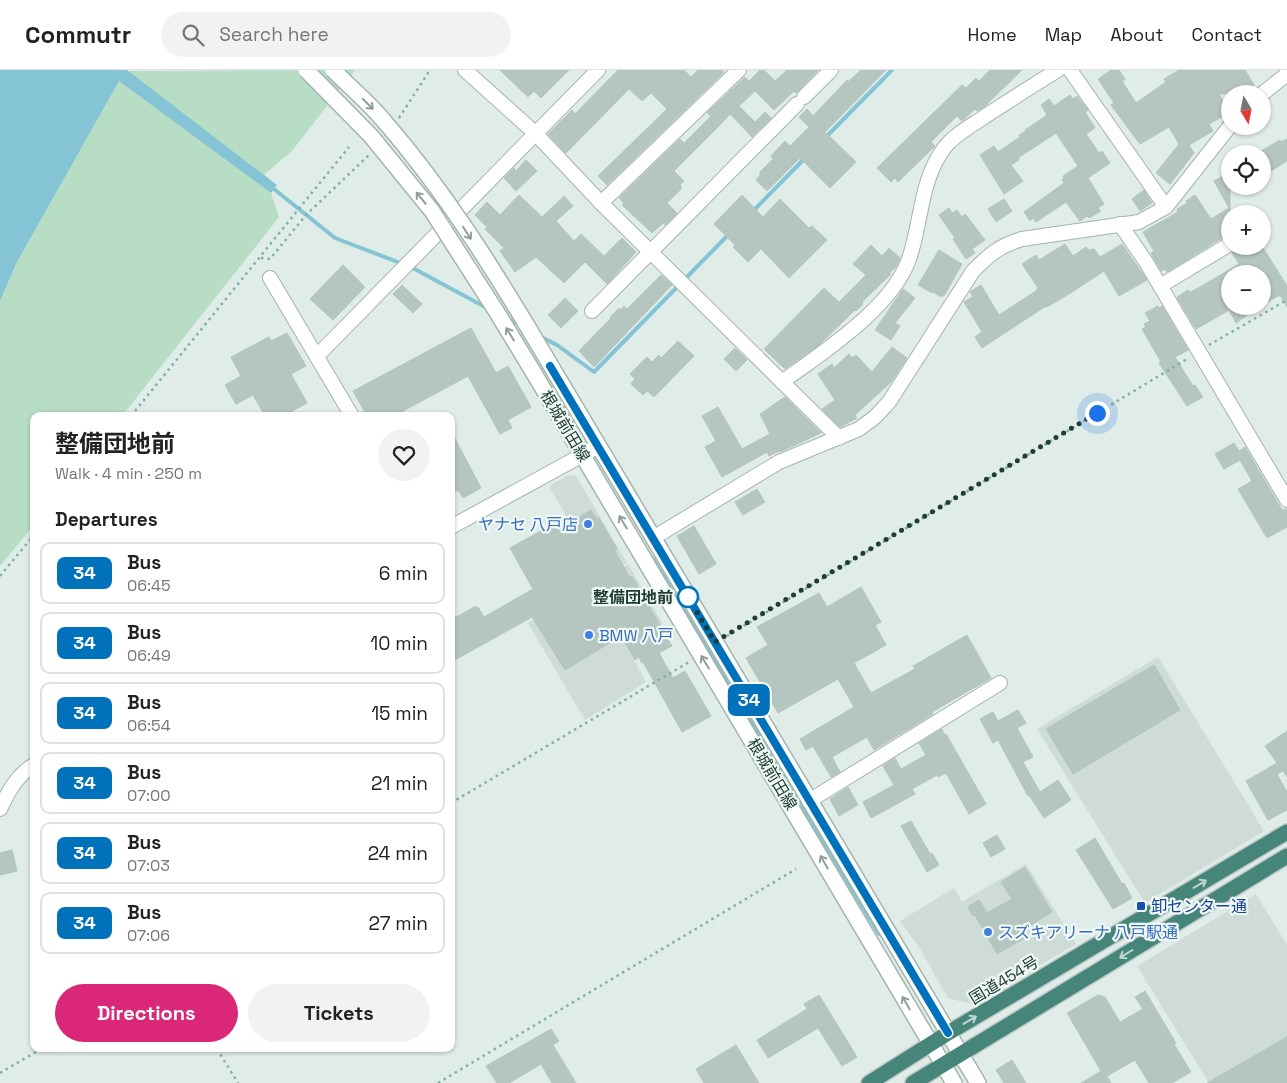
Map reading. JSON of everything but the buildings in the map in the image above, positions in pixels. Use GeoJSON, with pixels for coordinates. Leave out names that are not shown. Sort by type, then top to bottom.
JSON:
{"type":"FeatureCollection","features":[{"type":"Feature","properties":{"kind":"highway","name":"国道454号"},"geometry":{"type":"LineString","coordinates":[[869,1083],[948,1033],[1287,832]]}},
{"type":"Feature","properties":{"kind":"highway"},"geometry":{"type":"LineString","coordinates":[[914,1083],[1287,856]]}},
{"type":"Feature","properties":{"kind":"street","name":"根城前田線"},"geometry":{"type":"LineString","coordinates":[[306,70],[371,136],[432,211],[498,314],[794,810],[954,1083]]}},
{"type":"Feature","properties":{"kind":"street","name":"根城前田線"},"geometry":{"type":"LineString","coordinates":[[333,70],[384,120],[448,202],[513,302],[597,447],[978,1083]]}},
{"type":"Feature","properties":{"kind":"street"},"geometry":{"type":"LineString","coordinates":[[465,70],[536,134],[601,203],[839,438]]}},
{"type":"Feature","properties":{"kind":"street"},"geometry":{"type":"LineString","coordinates":[[317,356],[598,70]]}},
{"type":"Feature","properties":{"kind":"street"},"geometry":{"type":"LineString","coordinates":[[601,203],[739,70]]}},
{"type":"Feature","properties":{"kind":"street"},"geometry":{"type":"LineString","coordinates":[[592,311],[831,70]]}},
{"type":"Feature","properties":{"kind":"street"},"geometry":{"type":"LineString","coordinates":[[782,382],[865,318],[898,283],[909,259],[928,181],[935,162],[946,145],[961,133],[1058,70]]}},
{"type":"Feature","properties":{"kind":"street"},"geometry":{"type":"LineString","coordinates":[[1070,70],[1166,207]]}},
{"type":"Feature","properties":{"kind":"street"},"geometry":{"type":"LineString","coordinates":[[1271,87],[1287,74]]}},
{"type":"Feature","properties":{"kind":"street"},"geometry":{"type":"LineString","coordinates":[[653,538],[779,462],[859,429],[875,417],[889,402],[973,271],[990,254],[1004,244],[1022,239],[1139,222],[1166,207],[1223,135]]}},
{"type":"Feature","properties":{"kind":"street"},"geometry":{"type":"LineString","coordinates":[[1120,224],[1160,286],[1287,500]]}},
{"type":"Feature","properties":{"kind":"street"},"geometry":{"type":"LineString","coordinates":[[1160,286],[1221,249]]}},
{"type":"Feature","properties":{"kind":"street"},"geometry":{"type":"LineString","coordinates":[[270,278],[350,412]]}},
{"type":"Feature","properties":{"kind":"street"},"geometry":{"type":"LineString","coordinates":[[455,525],[597,447]]}},
{"type":"Feature","properties":{"kind":"street"},"geometry":{"type":"LineString","coordinates":[[809,801],[1000,683]]}},
{"type":"Feature","properties":{"kind":"street"},"geometry":{"type":"LineString","coordinates":[[0,808],[10,789],[30,767]]}},
{"type":"Feature","properties":{"kind":"path"},"geometry":{"type":"LineString","coordinates":[[398,119],[430,70]]}},
{"type":"Feature","properties":{"kind":"path"},"geometry":{"type":"LineString","coordinates":[[134,412],[261,258],[349,147]]}},
{"type":"Feature","properties":{"kind":"path"},"geometry":{"type":"LineString","coordinates":[[261,258],[270,259],[306,215],[362,163],[374,148]]}},
{"type":"Feature","properties":{"kind":"path"},"geometry":{"type":"LineString","coordinates":[[715,642],[1287,300]]}},
{"type":"Feature","properties":{"kind":"path"},"geometry":{"type":"LineString","coordinates":[[0,576],[30,540]]}},
{"type":"Feature","properties":{"kind":"path"},"geometry":{"type":"LineString","coordinates":[[455,801],[701,655]]}},
{"type":"Feature","properties":{"kind":"path"},"geometry":{"type":"LineString","coordinates":[[438,1083],[796,869]]}},
{"type":"Feature","properties":{"kind":"path"},"geometry":{"type":"LineString","coordinates":[[0,1074],[36,1052]]}},
{"type":"Feature","properties":{"kind":"path"},"geometry":{"type":"LineString","coordinates":[[219,1052],[238,1083]]}},
{"type":"Feature","properties":{"kind":"shaded area","name":"ヤナセ 八戸店"},"geometry":{"type":"Polygon","coordinates":[[[569,475],[576,476],[627,563],[602,577],[549,486],[569,475]]]}},
{"type":"Feature","properties":{"kind":"shaded area","name":"BMW 八戸"},"geometry":{"type":"Polygon","coordinates":[[[628,564],[663,624],[626,646],[646,682],[585,720],[528,623],[628,564]]]}},
{"type":"Feature","properties":{"kind":"shaded area"},"geometry":{"type":"Polygon","coordinates":[[[1158,657],[1264,831],[1145,903],[1037,729],[1158,657]]]}},
{"type":"Feature","properties":{"kind":"shaded area","name":"スズキアリーナ 八戸駅通"},"geometry":{"type":"Polygon","coordinates":[[[1026,864],[1076,944],[971,1004],[948,998],[919,947],[900,921],[954,888],[962,902],[1026,864]]]}},
{"type":"Feature","properties":{"kind":"shaded area"},"geometry":{"type":"Polygon","coordinates":[[[1256,894],[1287,945],[1287,1083],[1209,1083],[1137,966],[1256,894]]]}},
{"type":"Feature","properties":{"kind":"green space"},"geometry":{"type":"Polygon","coordinates":[[[355,70],[292,151],[264,175],[126,71],[355,70]]]}},
{"type":"Feature","properties":{"kind":"green space"},"geometry":{"type":"Polygon","coordinates":[[[119,80],[271,193],[279,217],[125,412],[30,412],[30,530],[0,566],[0,301],[17,262],[119,80]]]}},
{"type":"Feature","properties":{"kind":"water"},"geometry":{"type":"Polygon","coordinates":[[[0,70],[127,70],[277,185],[271,193],[119,81],[17,262],[0,301],[0,70]]]}},
{"type":"Feature","properties":{"kind":"waterway"},"geometry":{"type":"LineString","coordinates":[[825,138],[892,70]]}},
{"type":"Feature","properties":{"kind":"waterway"},"geometry":{"type":"LineString","coordinates":[[753,211],[806,157]]}},
{"type":"Feature","properties":{"kind":"waterway"},"geometry":{"type":"LineString","coordinates":[[274,189],[335,238],[403,264]]}},
{"type":"Feature","properties":{"kind":"waterway"},"geometry":{"type":"LineString","coordinates":[[684,280],[730,233]]}},
{"type":"Feature","properties":{"kind":"waterway"},"geometry":{"type":"LineString","coordinates":[[409,266],[487,308]]}},
{"type":"Feature","properties":{"kind":"waterway"},"geometry":{"type":"LineString","coordinates":[[539,336],[557,345],[594,372],[679,285]]}},
{"type":"Feature","properties":{"kind":"waterway"},"geometry":{"type":"LineString","coordinates":[[506,318],[520,325]]}},
{"type":"Feature","properties":{"kind":"waterway"},"geometry":{"type":"LineString","coordinates":[[653,559],[879,934]]}},
{"type":"Feature","properties":{"kind":"bus line","name":"34"},"geometry":{"type":"LineString","coordinates":[[550,366],[948,1033]]}},
{"type":"Feature","properties":{"kind":"place","name":"ヤナセ 八戸店"},"geometry":{"type":"Point","coordinates":[588,524]}},
{"type":"Feature","properties":{"kind":"place","name":"整備団地前"},"geometry":{"type":"Point","coordinates":[688,597]}},
{"type":"Feature","properties":{"kind":"place","name":"BMW 八戸"},"geometry":{"type":"Point","coordinates":[589,635]}},
{"type":"Feature","properties":{"kind":"place","name":"卸センター通"},"geometry":{"type":"Point","coordinates":[1141,906]}},
{"type":"Feature","properties":{"kind":"place","name":"スズキアリーナ 八戸駅通"},"geometry":{"type":"Point","coordinates":[988,932]}},
{"type":"Feature","properties":{"kind":"route"},"geometry":{"type":"LineString","coordinates":[[688,597],[715,642],[1097,413]]}}]}
